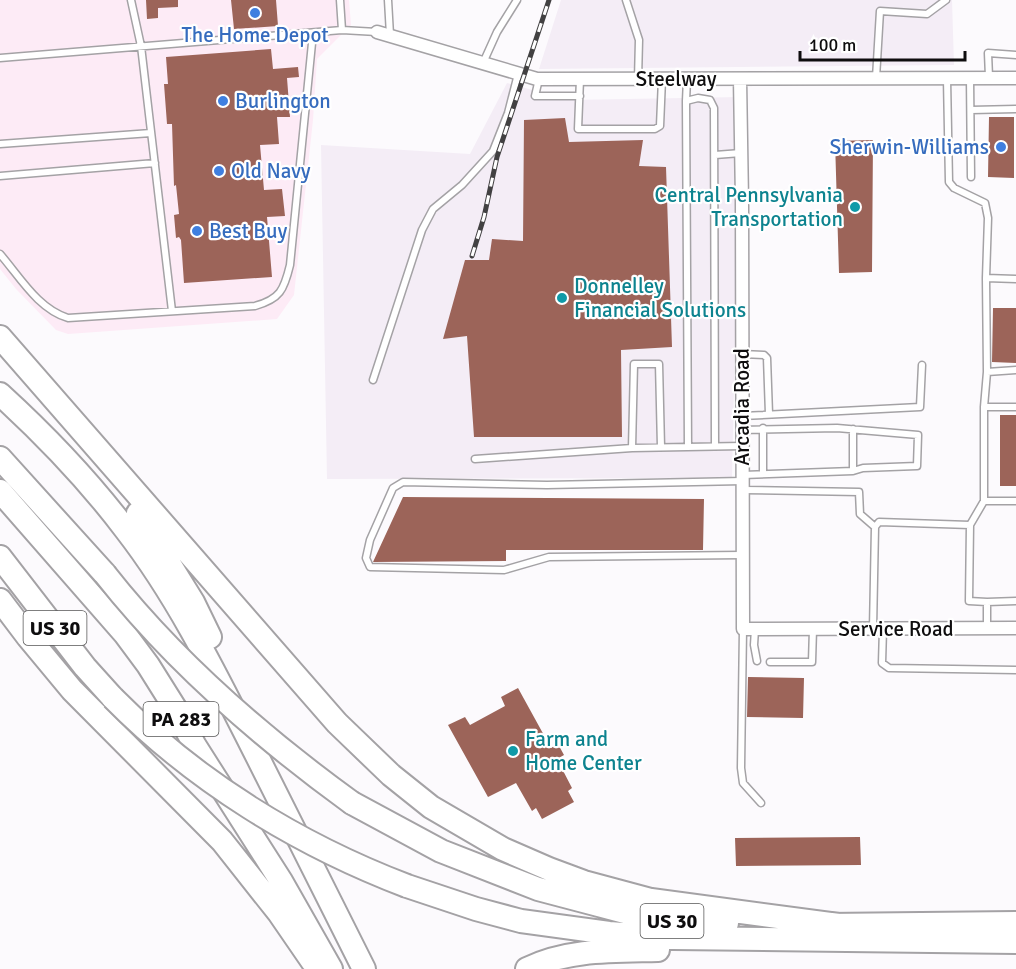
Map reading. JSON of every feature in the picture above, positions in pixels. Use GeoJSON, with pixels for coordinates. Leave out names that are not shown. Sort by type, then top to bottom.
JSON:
{"type":"FeatureCollection","features":[{"type":"Feature","properties":{"kind":"highway"},"geometry":{"type":"LineString","coordinates":[[0,337],[337,723],[391,775],[431,807],[503,849],[585,882],[651,900],[832,932]]}},
{"type":"Feature","properties":{"kind":"highway","name":"PA 283"},"geometry":{"type":"LineString","coordinates":[[0,394],[75,468],[128,532],[170,593],[230,702],[364,969]]}},
{"type":"Feature","properties":{"kind":"highway"},"geometry":{"type":"LineString","coordinates":[[87,437],[148,528],[193,602],[216,651],[230,702]]}},
{"type":"Feature","properties":{"kind":"highway","name":"US 30"},"geometry":{"type":"LineString","coordinates":[[0,458],[156,633],[218,697],[315,776],[352,802],[407,834],[472,865],[538,889],[628,914],[663,920],[1016,942]]}},
{"type":"Feature","properties":{"kind":"highway","name":"PA 283"},"geometry":{"type":"LineString","coordinates":[[0,491],[125,634],[148,665],[195,746],[282,881],[331,969]]}},
{"type":"Feature","properties":{"kind":"highway","name":"US 30"},"geometry":{"type":"LineString","coordinates":[[0,557],[85,667],[112,698],[167,748],[264,817],[321,849],[372,873],[407,886],[521,921],[587,931],[673,938],[1016,923]]}},
{"type":"Feature","properties":{"kind":"highway"},"geometry":{"type":"LineString","coordinates":[[0,600],[72,690],[222,842],[279,913],[317,969]]}},
{"type":"Feature","properties":{"kind":"highway"},"geometry":{"type":"LineString","coordinates":[[527,969],[551,960],[603,951],[769,950],[832,932]]}},
{"type":"Feature","properties":{"kind":"street","name":"Steelway"},"geometry":{"type":"LineString","coordinates":[[377,32],[539,79],[1016,78]]}},
{"type":"Feature","properties":{"kind":"street","name":"Arcadia Road"},"geometry":{"type":"LineString","coordinates":[[740,79],[742,555],[749,629]]}},
{"type":"Feature","properties":{"kind":"street","name":"Service Road"},"geometry":{"type":"LineString","coordinates":[[749,629],[1016,628]]}},
{"type":"Feature","properties":{"kind":"lane"},"geometry":{"type":"LineString","coordinates":[[131,0],[141,46],[172,311]]}},
{"type":"Feature","properties":{"kind":"lane"},"geometry":{"type":"LineString","coordinates":[[340,0],[342,30]]}},
{"type":"Feature","properties":{"kind":"lane"},"geometry":{"type":"LineString","coordinates":[[388,0],[390,35]]}},
{"type":"Feature","properties":{"kind":"lane"},"geometry":{"type":"LineString","coordinates":[[483,63],[497,32],[517,0]]}},
{"type":"Feature","properties":{"kind":"lane"},"geometry":{"type":"LineString","coordinates":[[626,0],[639,40],[638,79]]}},
{"type":"Feature","properties":{"kind":"lane"},"geometry":{"type":"LineString","coordinates":[[876,78],[880,11],[927,14],[946,0]]}},
{"type":"Feature","properties":{"kind":"lane","name":"Steelway"},"geometry":{"type":"LineString","coordinates":[[0,58],[342,30],[377,32]]}},
{"type":"Feature","properties":{"kind":"lane"},"geometry":{"type":"LineString","coordinates":[[0,254],[38,299],[57,315],[76,319],[255,306],[269,302],[279,295],[286,283],[290,265],[313,33]]}},
{"type":"Feature","properties":{"kind":"lane"},"geometry":{"type":"LineString","coordinates":[[988,77],[988,53],[1016,55]]}},
{"type":"Feature","properties":{"kind":"lane"},"geometry":{"type":"LineString","coordinates":[[373,380],[422,230],[433,209],[462,185],[493,151],[508,113],[518,74]]}},
{"type":"Feature","properties":{"kind":"lane"},"geometry":{"type":"LineString","coordinates":[[946,78],[949,182],[954,188],[985,203],[988,218],[984,501],[970,525],[969,601],[1016,601]]}},
{"type":"Feature","properties":{"kind":"lane"},"geometry":{"type":"LineString","coordinates":[[970,78],[971,177]]}},
{"type":"Feature","properties":{"kind":"lane"},"geometry":{"type":"LineString","coordinates":[[539,79],[535,96],[580,96]]}},
{"type":"Feature","properties":{"kind":"lane"},"geometry":{"type":"LineString","coordinates":[[580,79],[578,129],[655,129],[660,126],[662,79]]}},
{"type":"Feature","properties":{"kind":"lane"},"geometry":{"type":"LineString","coordinates":[[687,79],[688,447]]}},
{"type":"Feature","properties":{"kind":"lane"},"geometry":{"type":"LineString","coordinates":[[686,101],[698,98],[710,100],[714,108],[715,446]]}},
{"type":"Feature","properties":{"kind":"lane"},"geometry":{"type":"LineString","coordinates":[[971,110],[1016,109]]}},
{"type":"Feature","properties":{"kind":"lane"},"geometry":{"type":"LineString","coordinates":[[0,144],[151,133]]}},
{"type":"Feature","properties":{"kind":"lane"},"geometry":{"type":"LineString","coordinates":[[715,154],[741,153]]}},
{"type":"Feature","properties":{"kind":"lane"},"geometry":{"type":"LineString","coordinates":[[0,176],[155,163]]}},
{"type":"Feature","properties":{"kind":"lane"},"geometry":{"type":"LineString","coordinates":[[986,278],[1016,279]]}},
{"type":"Feature","properties":{"kind":"lane"},"geometry":{"type":"LineString","coordinates":[[741,354],[764,355],[767,358],[769,414]]}},
{"type":"Feature","properties":{"kind":"lane"},"geometry":{"type":"LineString","coordinates":[[632,448],[634,364],[658,364],[661,447]]}},
{"type":"Feature","properties":{"kind":"lane"},"geometry":{"type":"LineString","coordinates":[[741,416],[920,407],[922,364]]}},
{"type":"Feature","properties":{"kind":"lane"},"geometry":{"type":"LineString","coordinates":[[987,372],[1016,370]]}},
{"type":"Feature","properties":{"kind":"lane"},"geometry":{"type":"LineString","coordinates":[[984,407],[1016,407]]}},
{"type":"Feature","properties":{"kind":"lane"},"geometry":{"type":"LineString","coordinates":[[763,428],[763,474]]}},
{"type":"Feature","properties":{"kind":"lane"},"geometry":{"type":"LineString","coordinates":[[742,430],[763,428],[853,429],[918,435],[917,466],[763,474],[742,482]]}},
{"type":"Feature","properties":{"kind":"lane"},"geometry":{"type":"LineString","coordinates":[[853,429],[853,471]]}},
{"type":"Feature","properties":{"kind":"lane"},"geometry":{"type":"LineString","coordinates":[[475,459],[632,448],[742,446]]}},
{"type":"Feature","properties":{"kind":"lane"},"geometry":{"type":"LineString","coordinates":[[742,555],[549,557],[504,570],[370,567],[366,558],[370,540],[393,488],[403,482],[547,485],[742,482],[860,492],[860,514],[875,527]]}},
{"type":"Feature","properties":{"kind":"lane"},"geometry":{"type":"LineString","coordinates":[[984,501],[1016,501]]}},
{"type":"Feature","properties":{"kind":"lane"},"geometry":{"type":"LineString","coordinates":[[970,525],[879,522],[875,527],[878,629],[882,663],[889,668],[1016,670]]}},
{"type":"Feature","properties":{"kind":"lane"},"geometry":{"type":"LineString","coordinates":[[987,602],[987,629]]}},
{"type":"Feature","properties":{"kind":"lane"},"geometry":{"type":"LineString","coordinates":[[749,629],[757,661]]}},
{"type":"Feature","properties":{"kind":"lane"},"geometry":{"type":"LineString","coordinates":[[749,629],[741,768],[744,783],[761,803]]}},
{"type":"Feature","properties":{"kind":"lane"},"geometry":{"type":"LineString","coordinates":[[770,662],[812,662],[813,629]]}},
{"type":"Feature","properties":{"kind":"shaded area"},"geometry":{"type":"Polygon","coordinates":[[[0,0],[349,0],[351,25],[317,59],[313,120],[294,295],[277,319],[68,334],[56,330],[16,289],[0,269],[0,0]]]}},
{"type":"Feature","properties":{"kind":"shaded area"},"geometry":{"type":"Polygon","coordinates":[[[561,0],[952,0],[954,65],[539,69],[561,0]]]}},
{"type":"Feature","properties":{"kind":"shaded area"},"geometry":{"type":"Polygon","coordinates":[[[507,83],[569,100],[740,97],[732,478],[327,479],[321,145],[470,154],[507,83]]]}},
{"type":"Feature","properties":{"kind":"building"},"geometry":{"type":"Polygon","coordinates":[[[146,0],[178,0],[178,7],[158,8],[158,18],[147,19],[146,0]]]}},
{"type":"Feature","properties":{"kind":"building","name":"The Home Depot"},"geometry":{"type":"Polygon","coordinates":[[[231,0],[276,0],[278,26],[234,29],[231,0]]]}},
{"type":"Feature","properties":{"kind":"building"},"geometry":{"type":"Polygon","coordinates":[[[271,49],[273,69],[298,67],[299,77],[287,78],[290,117],[277,117],[279,144],[260,145],[264,190],[282,189],[285,216],[267,217],[272,277],[184,283],[181,240],[179,237],[176,238],[174,215],[179,214],[176,185],[174,186],[172,124],[167,124],[164,84],[168,84],[166,57],[271,49]]]}},
{"type":"Feature","properties":{"kind":"building","name":"Sherwin-Williams"},"geometry":{"type":"Polygon","coordinates":[[[989,117],[1014,117],[1014,178],[988,177],[989,117]]]}},
{"type":"Feature","properties":{"kind":"building","name":"Donnelley Financial Solutions"},"geometry":{"type":"Polygon","coordinates":[[[565,118],[569,142],[643,140],[639,166],[666,167],[672,347],[621,350],[622,437],[474,437],[467,336],[443,339],[465,260],[489,260],[492,239],[523,241],[524,120],[565,118]]]}},
{"type":"Feature","properties":{"kind":"building","name":"Central Pennsylvania Transportation"},"geometry":{"type":"Polygon","coordinates":[[[873,140],[872,272],[839,273],[835,141],[873,140]]]}},
{"type":"Feature","properties":{"kind":"building"},"geometry":{"type":"Polygon","coordinates":[[[993,308],[1016,308],[1016,363],[992,362],[993,308]]]}},
{"type":"Feature","properties":{"kind":"building"},"geometry":{"type":"Polygon","coordinates":[[[1000,415],[1016,415],[1016,486],[1000,486],[1000,415]]]}},
{"type":"Feature","properties":{"kind":"building"},"geometry":{"type":"Polygon","coordinates":[[[403,497],[704,499],[703,550],[506,550],[506,561],[373,562],[403,497]]]}},
{"type":"Feature","properties":{"kind":"building"},"geometry":{"type":"Polygon","coordinates":[[[748,677],[804,678],[803,718],[747,717],[748,677]]]}},
{"type":"Feature","properties":{"kind":"building","name":"Farm and Home Center"},"geometry":{"type":"Polygon","coordinates":[[[518,688],[551,748],[558,744],[564,755],[557,759],[572,788],[568,791],[574,802],[542,819],[536,808],[532,811],[516,783],[488,797],[448,725],[465,717],[470,725],[505,706],[501,697],[518,688]]]}},
{"type":"Feature","properties":{"kind":"building"},"geometry":{"type":"Polygon","coordinates":[[[860,837],[861,865],[736,866],[735,838],[860,837]]]}},
{"type":"Feature","properties":{"kind":"railway"},"geometry":{"type":"LineString","coordinates":[[472,256],[484,217],[497,157],[549,0]]}},
{"type":"Feature","properties":{"kind":"place","name":"The Home Depot"},"geometry":{"type":"Point","coordinates":[255,13]}},
{"type":"Feature","properties":{"kind":"place","name":"Burlington"},"geometry":{"type":"Point","coordinates":[223,101]}},
{"type":"Feature","properties":{"kind":"place","name":"Sherwin-Williams"},"geometry":{"type":"Point","coordinates":[1001,147]}},
{"type":"Feature","properties":{"kind":"place","name":"Old Navy"},"geometry":{"type":"Point","coordinates":[219,171]}},
{"type":"Feature","properties":{"kind":"place","name":"Central Pennsylvania Transportation"},"geometry":{"type":"Point","coordinates":[855,207]}},
{"type":"Feature","properties":{"kind":"place","name":"Best Buy"},"geometry":{"type":"Point","coordinates":[197,231]}},
{"type":"Feature","properties":{"kind":"place","name":"Donnelley Financial Solutions"},"geometry":{"type":"Point","coordinates":[562,298]}},
{"type":"Feature","properties":{"kind":"place","name":"Farm and Home Center"},"geometry":{"type":"Point","coordinates":[513,751]}}]}
